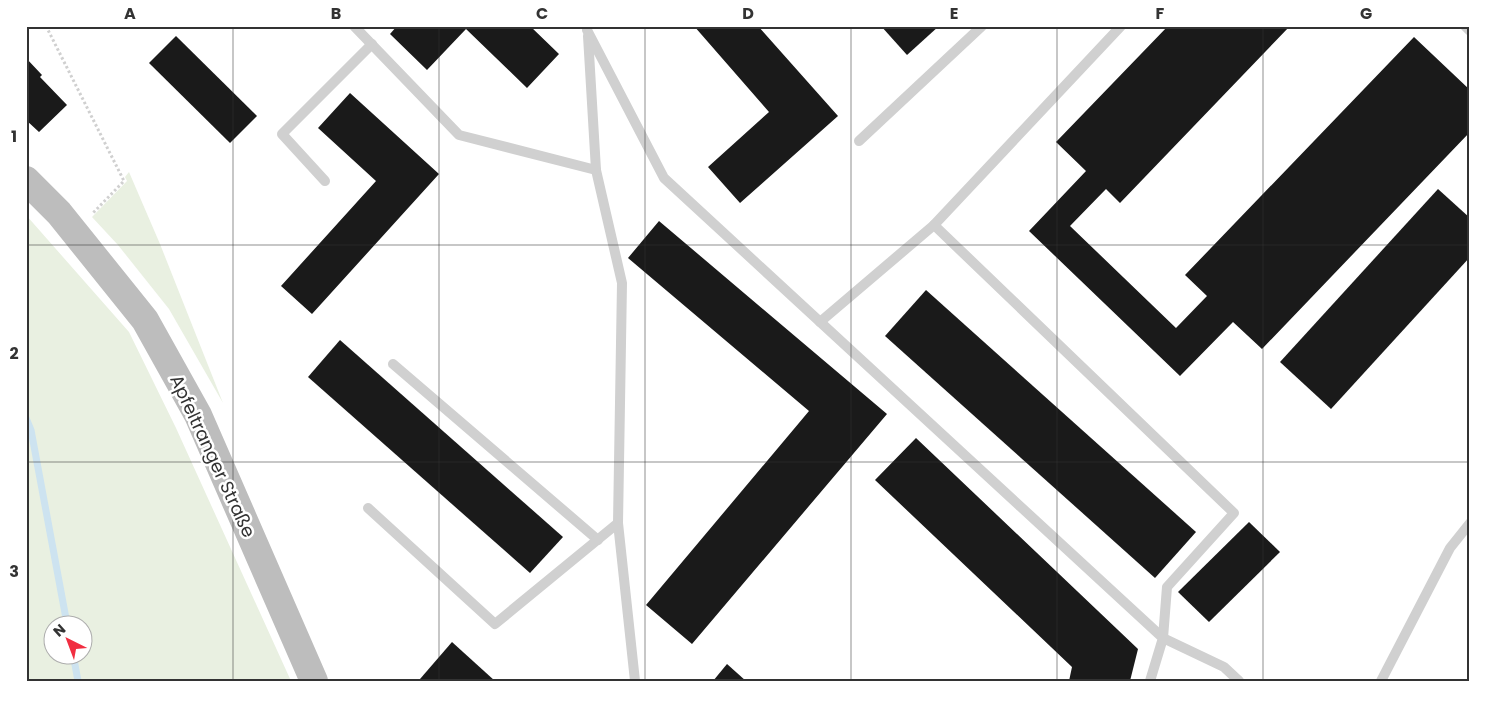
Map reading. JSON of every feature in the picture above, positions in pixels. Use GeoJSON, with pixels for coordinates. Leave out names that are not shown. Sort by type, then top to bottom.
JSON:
{"type":"FeatureCollection","features":[{"type":"Feature","properties":{"kind":"street","name":"Apfeltranger Straße"},"geometry":{"type":"LineString","coordinates":[[26,180],[58,213],[145,320],[198,414],[314,681]]}},
{"type":"Feature","properties":{"kind":"lane"},"geometry":{"type":"LineString","coordinates":[[354,26],[459,135],[596,170]]}},
{"type":"Feature","properties":{"kind":"lane"},"geometry":{"type":"LineString","coordinates":[[858,142],[982,26]]}},
{"type":"Feature","properties":{"kind":"lane"},"geometry":{"type":"LineString","coordinates":[[820,322],[934,225],[1121,26]]}},
{"type":"Feature","properties":{"kind":"lane"},"geometry":{"type":"LineString","coordinates":[[1465,26],[1470,31]]}},
{"type":"Feature","properties":{"kind":"lane"},"geometry":{"type":"LineString","coordinates":[[587,28],[596,170],[622,284],[618,523],[635,681]]}},
{"type":"Feature","properties":{"kind":"lane"},"geometry":{"type":"LineString","coordinates":[[587,28],[664,178],[1163,638],[1224,666],[1239,681]]}},
{"type":"Feature","properties":{"kind":"lane"},"geometry":{"type":"LineString","coordinates":[[325,181],[282,134],[372,44]]}},
{"type":"Feature","properties":{"kind":"lane"},"geometry":{"type":"LineString","coordinates":[[934,225],[1234,513],[1167,587],[1163,638],[1150,681]]}},
{"type":"Feature","properties":{"kind":"lane"},"geometry":{"type":"LineString","coordinates":[[394,364],[598,540]]}},
{"type":"Feature","properties":{"kind":"lane"},"geometry":{"type":"LineString","coordinates":[[368,508],[495,624],[618,523]]}},
{"type":"Feature","properties":{"kind":"lane"},"geometry":{"type":"LineString","coordinates":[[1381,681],[1450,548],[1470,523]]}},
{"type":"Feature","properties":{"kind":"path"},"geometry":{"type":"LineString","coordinates":[[46,26],[124,181],[88,218]]}},
{"type":"Feature","properties":{"kind":"green space"},"geometry":{"type":"Polygon","coordinates":[[[129,172],[160,244],[223,403],[169,309],[118,245],[92,217],[127,181],[125,177],[129,172]]]}},
{"type":"Feature","properties":{"kind":"green space"},"geometry":{"type":"Polygon","coordinates":[[[26,215],[129,332],[176,428],[291,681],[26,681],[26,215]]]}},
{"type":"Feature","properties":{"kind":"building"},"geometry":{"type":"Polygon","coordinates":[[[397,26],[530,26],[559,54],[527,88],[466,29],[427,70],[390,34],[397,26]]]}},
{"type":"Feature","properties":{"kind":"building"},"geometry":{"type":"Polygon","coordinates":[[[694,26],[758,26],[838,116],[740,203],[708,167],[769,112],[694,26]]]}},
{"type":"Feature","properties":{"kind":"building"},"geometry":{"type":"Polygon","coordinates":[[[881,26],[939,26],[907,55],[881,26]]]}},
{"type":"Feature","properties":{"kind":"building"},"geometry":{"type":"Polygon","coordinates":[[[1168,26],[1290,26],[1120,203],[1106,189],[1070,226],[1176,328],[1207,296],[1185,275],[1414,37],[1470,90],[1470,132],[1262,349],[1233,322],[1180,376],[1029,231],[1086,171],[1056,142],[1168,26]]]}},
{"type":"Feature","properties":{"kind":"building"},"geometry":{"type":"Polygon","coordinates":[[[176,36],[257,116],[230,143],[149,63],[176,36]]]}},
{"type":"Feature","properties":{"kind":"building"},"geometry":{"type":"Polygon","coordinates":[[[26,58],[42,75],[40,77],[67,105],[39,132],[26,120],[26,58]]]}},
{"type":"Feature","properties":{"kind":"building"},"geometry":{"type":"Polygon","coordinates":[[[350,93],[439,174],[312,314],[281,286],[376,181],[318,128],[350,93]]]}},
{"type":"Feature","properties":{"kind":"building"},"geometry":{"type":"Polygon","coordinates":[[[1438,189],[1470,218],[1470,257],[1331,409],[1280,362],[1438,189]]]}},
{"type":"Feature","properties":{"kind":"building"},"geometry":{"type":"Polygon","coordinates":[[[659,221],[887,414],[692,644],[646,605],[809,411],[628,258],[659,221]]]}},
{"type":"Feature","properties":{"kind":"building"},"geometry":{"type":"Polygon","coordinates":[[[926,290],[1196,532],[1155,578],[885,336],[926,290]]]}},
{"type":"Feature","properties":{"kind":"building"},"geometry":{"type":"Polygon","coordinates":[[[340,340],[563,537],[530,573],[308,377],[340,340]]]}},
{"type":"Feature","properties":{"kind":"building"},"geometry":{"type":"Polygon","coordinates":[[[916,438],[1138,649],[1130,681],[1069,681],[1072,667],[875,480],[916,438]]]}},
{"type":"Feature","properties":{"kind":"building"},"geometry":{"type":"Polygon","coordinates":[[[1249,522],[1280,552],[1209,622],[1178,592],[1249,522]]]}},
{"type":"Feature","properties":{"kind":"building"},"geometry":{"type":"Polygon","coordinates":[[[452,642],[495,681],[422,681],[420,679],[452,642]]]}},
{"type":"Feature","properties":{"kind":"building"},"geometry":{"type":"Polygon","coordinates":[[[727,664],[746,681],[713,681],[727,664]]]}},
{"type":"Feature","properties":{"kind":"waterway"},"geometry":{"type":"LineString","coordinates":[[26,418],[31,430],[65,614]]}},
{"type":"Feature","properties":{"kind":"waterway"},"geometry":{"type":"LineString","coordinates":[[75,664],[78,681]]}}]}
